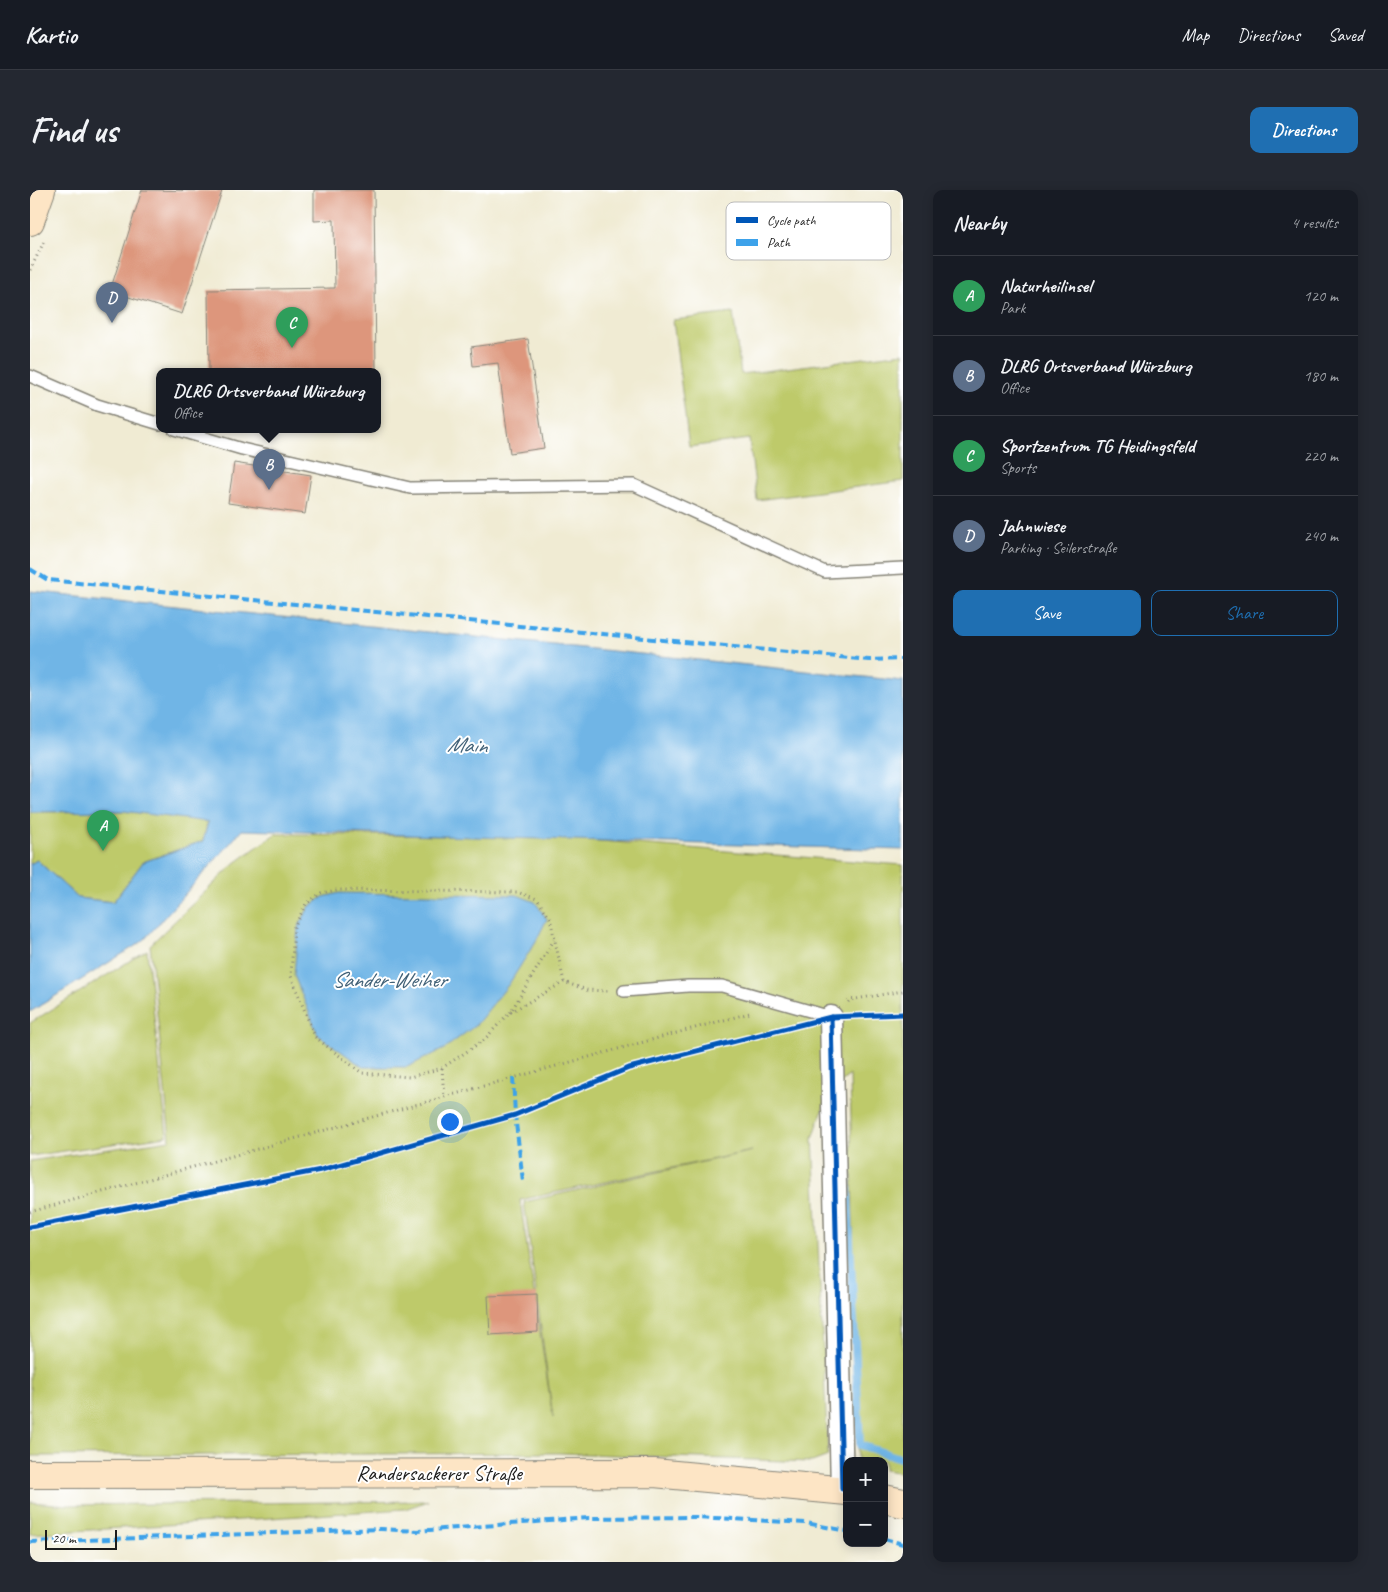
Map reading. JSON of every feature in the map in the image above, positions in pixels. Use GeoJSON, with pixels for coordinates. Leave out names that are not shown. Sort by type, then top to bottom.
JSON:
{"type":"FeatureCollection","features":[{"type":"Feature","properties":{"kind":"main road"},"geometry":{"type":"LineString","coordinates":[[30,221],[40,190]]}},
{"type":"Feature","properties":{"kind":"main road","name":"Randersackerer Straße"},"geometry":{"type":"LineString","coordinates":[[30,1474],[654,1473],[843,1490]]}},
{"type":"Feature","properties":{"kind":"main road"},"geometry":{"type":"LineString","coordinates":[[888,1500],[903,1503]]}},
{"type":"Feature","properties":{"kind":"street"},"geometry":{"type":"LineString","coordinates":[[831,1017],[843,1457]]}},
{"type":"Feature","properties":{"kind":"lane"},"geometry":{"type":"LineString","coordinates":[[30,376],[97,405],[156,423]]}},
{"type":"Feature","properties":{"kind":"lane"},"geometry":{"type":"LineString","coordinates":[[187,433],[242,450],[410,488],[634,485],[825,572],[903,568]]}},
{"type":"Feature","properties":{"kind":"lane"},"geometry":{"type":"LineString","coordinates":[[624,991],[688,986],[722,986],[831,1017]]}},
{"type":"Feature","properties":{"kind":"path"},"geometry":{"type":"LineString","coordinates":[[554,940],[509,1013],[484,1040],[442,1068],[410,1077],[362,1073],[315,1037],[291,976],[294,927],[306,904],[321,893],[338,890],[517,892],[537,899],[550,918],[564,982]]}},
{"type":"Feature","properties":{"kind":"path"},"geometry":{"type":"LineString","coordinates":[[509,1013],[564,982],[587,990],[624,991]]}},
{"type":"Feature","properties":{"kind":"path"},"geometry":{"type":"LineString","coordinates":[[831,1017],[850,1000],[903,991]]}},
{"type":"Feature","properties":{"kind":"path"},"geometry":{"type":"LineString","coordinates":[[30,1212],[444,1098],[513,1077],[751,1013]]}},
{"type":"Feature","properties":{"kind":"path"},"geometry":{"type":"LineString","coordinates":[[442,1068],[444,1098]]}},
{"type":"Feature","properties":{"kind":"green space"},"geometry":{"type":"Polygon","coordinates":[[[733,313],[741,374],[903,353],[903,481],[757,500],[749,439],[689,447],[673,320],[733,313]]]}},
{"type":"Feature","properties":{"kind":"green space"},"geometry":{"type":"Polygon","coordinates":[[[123,811],[208,821],[203,841],[143,862],[113,902],[78,898],[37,860],[30,864],[30,812],[123,811]]]}},
{"type":"Feature","properties":{"kind":"green space"},"geometry":{"type":"Polygon","coordinates":[[[275,834],[549,837],[903,865],[903,1473],[888,1471],[888,1457],[858,1457],[850,1075],[829,1091],[813,1138],[828,1456],[812,1462],[559,1453],[30,1456],[30,1161],[170,1140],[150,945],[235,863],[275,834]],[[752,1151],[520,1200],[553,1418],[524,1202],[752,1151]]]}},
{"type":"Feature","properties":{"kind":"green space"},"geometry":{"type":"Polygon","coordinates":[[[147,950],[167,1136],[30,1156],[30,1023],[147,950]]]}},
{"type":"Feature","properties":{"kind":"green space"},"geometry":{"type":"Polygon","coordinates":[[[428,1501],[405,1509],[30,1534],[30,1502],[68,1505],[428,1501]]]}},
{"type":"Feature","properties":{"kind":"water","name":"Main"},"geometry":{"type":"Polygon","coordinates":[[[30,591],[903,681],[903,850],[242,830],[143,941],[30,1012],[30,864],[37,860],[78,898],[113,902],[143,862],[203,841],[208,822],[123,811],[30,812],[30,591]]]}},
{"type":"Feature","properties":{"kind":"water","name":"Sander-Weiher"},"geometry":{"type":"Polygon","coordinates":[[[339,893],[517,895],[535,902],[547,919],[536,941],[509,984],[476,1025],[444,1049],[407,1067],[363,1067],[318,1035],[294,975],[298,928],[309,907],[323,897],[339,893]]]}},
{"type":"Feature","properties":{"kind":"building"},"geometry":{"type":"Polygon","coordinates":[[[142,190],[222,191],[182,314],[110,291],[142,190]]]}},
{"type":"Feature","properties":{"kind":"building"},"geometry":{"type":"Polygon","coordinates":[[[314,190],[374,190],[376,368],[209,368],[208,290],[335,288],[334,220],[314,221],[314,190]]]}},
{"type":"Feature","properties":{"kind":"building"},"geometry":{"type":"Polygon","coordinates":[[[528,339],[544,448],[510,453],[498,363],[473,366],[471,347],[528,339]]]}},
{"type":"Feature","properties":{"kind":"building"},"geometry":{"type":"Polygon","coordinates":[[[234,463],[311,475],[305,514],[228,503],[234,463]]]}},
{"type":"Feature","properties":{"kind":"building"},"geometry":{"type":"Polygon","coordinates":[[[537,1294],[538,1332],[490,1335],[488,1296],[537,1294]]]}},
{"type":"Feature","properties":{"kind":"waterway"},"geometry":{"type":"LineString","coordinates":[[847,1180],[860,1445],[903,1459]]}},
{"type":"Feature","properties":{"kind":"marked path"},"geometry":{"type":"LineString","coordinates":[[30,569],[48,580],[869,660],[903,659]]}},
{"type":"Feature","properties":{"kind":"marked path"},"geometry":{"type":"LineString","coordinates":[[513,1077],[515,1115],[523,1181]]}},
{"type":"Feature","properties":{"kind":"marked path"},"geometry":{"type":"LineString","coordinates":[[30,1542],[381,1529],[417,1531],[589,1518],[697,1517],[806,1523],[843,1530]]}},
{"type":"Feature","properties":{"kind":"marked path"},"geometry":{"type":"LineString","coordinates":[[888,1540],[903,1544]]}},
{"type":"Feature","properties":{"kind":"cycle path"},"geometry":{"type":"LineString","coordinates":[[30,1227],[321,1170],[515,1115],[629,1068],[831,1017],[903,1014]]}},
{"type":"Feature","properties":{"kind":"cycle path"},"geometry":{"type":"LineString","coordinates":[[831,1017],[842,1489]]}},
{"type":"Feature","properties":{"kind":"place","name":"Jahnwiese"},"geometry":{"type":"Point","coordinates":[112,323]}},
{"type":"Feature","properties":{"kind":"place","name":"Sportzentrum TG Heidingsfeld"},"geometry":{"type":"Point","coordinates":[292,348]}},
{"type":"Feature","properties":{"kind":"place","name":"DLRG Ortsverband Würzburg"},"geometry":{"type":"Point","coordinates":[269,490]}},
{"type":"Feature","properties":{"kind":"place","name":"Naturheilinsel"},"geometry":{"type":"Point","coordinates":[103,851]}}]}
